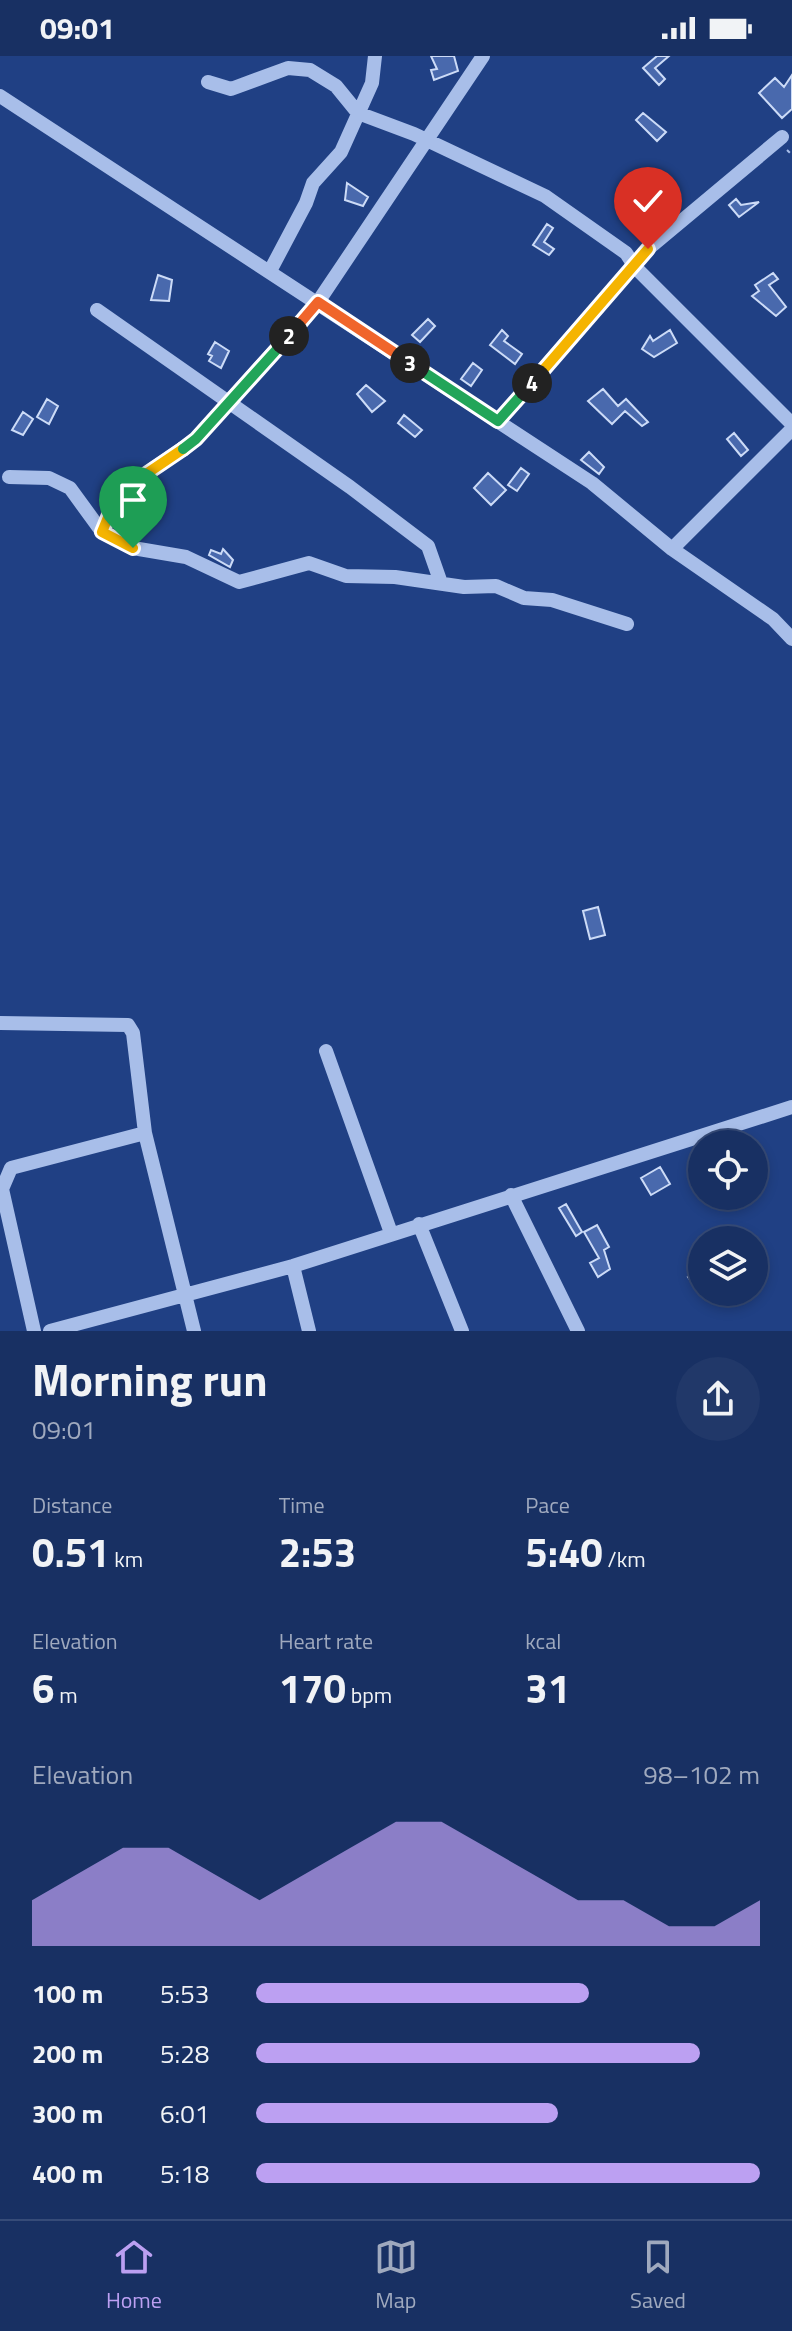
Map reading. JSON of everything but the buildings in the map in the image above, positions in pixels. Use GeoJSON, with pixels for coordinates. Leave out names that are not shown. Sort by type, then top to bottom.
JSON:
{"type":"FeatureCollection","features":[{"type":"Feature","properties":{"kind":"street"},"geometry":{"type":"LineString","coordinates":[[270,271],[306,203],[313,183],[341,152],[372,83],[375,56]]}},
{"type":"Feature","properties":{"kind":"street"},"geometry":{"type":"LineString","coordinates":[[102,532],[118,493],[196,439],[318,302],[483,56]]}},
{"type":"Feature","properties":{"kind":"street"},"geometry":{"type":"LineString","coordinates":[[208,82],[231,89],[288,68],[310,70],[336,86],[358,113],[425,140],[545,196],[626,253],[635,267],[792,426],[672,549]]}},
{"type":"Feature","properties":{"kind":"street"},"geometry":{"type":"LineString","coordinates":[[0,96],[592,483],[672,549],[773,619],[792,639]]}},
{"type":"Feature","properties":{"kind":"street"},"geometry":{"type":"LineString","coordinates":[[498,421],[648,249],[782,137]]}},
{"type":"Feature","properties":{"kind":"street"},"geometry":{"type":"LineString","coordinates":[[97,310],[350,487],[428,546],[441,583]]}},
{"type":"Feature","properties":{"kind":"street"},"geometry":{"type":"LineString","coordinates":[[9,477],[49,478],[70,488],[102,532],[133,548],[186,557],[239,582],[309,563],[346,576],[395,577],[464,587],[496,586],[524,598],[552,600],[627,624]]}},
{"type":"Feature","properties":{"kind":"street"},"geometry":{"type":"LineString","coordinates":[[0,1023],[128,1025],[133,1033],[145,1133],[194,1331]]}},
{"type":"Feature","properties":{"kind":"street"},"geometry":{"type":"LineString","coordinates":[[326,1051],[391,1233]]}},
{"type":"Feature","properties":{"kind":"street"},"geometry":{"type":"LineString","coordinates":[[50,1331],[293,1266],[792,1107]]}},
{"type":"Feature","properties":{"kind":"street"},"geometry":{"type":"LineString","coordinates":[[34,1331],[2,1189],[4,1178],[11,1168],[145,1133]]}},
{"type":"Feature","properties":{"kind":"street"},"geometry":{"type":"LineString","coordinates":[[511,1195],[578,1331]]}},
{"type":"Feature","properties":{"kind":"street"},"geometry":{"type":"LineString","coordinates":[[419,1224],[462,1331]]}},
{"type":"Feature","properties":{"kind":"street"},"geometry":{"type":"LineString","coordinates":[[293,1266],[309,1331]]}},
{"type":"Feature","properties":{"kind":"route"},"geometry":{"type":"LineString","coordinates":[[133,548],[102,532],[118,493],[196,439],[318,302],[498,421],[648,249]]}}]}
